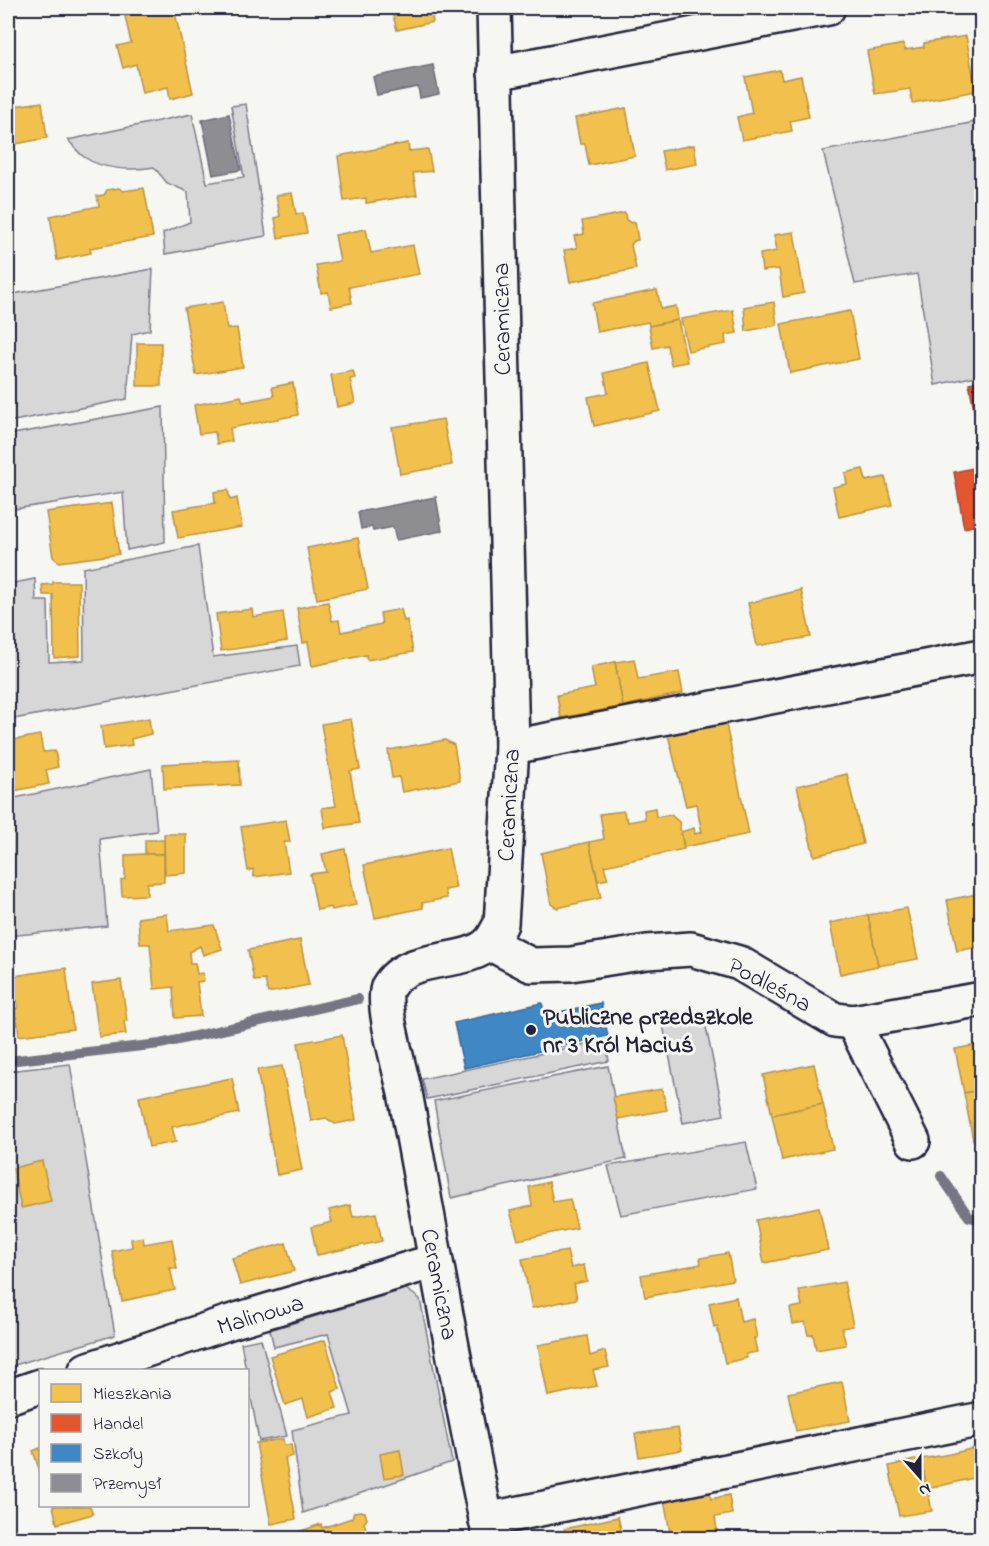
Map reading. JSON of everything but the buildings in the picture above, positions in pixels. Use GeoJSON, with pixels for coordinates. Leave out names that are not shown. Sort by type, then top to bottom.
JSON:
{"type":"FeatureCollection","features":[{"type":"Feature","properties":{"kind":"street","name":"Ceramiczna"},"geometry":{"type":"LineString","coordinates":[[494,8],[512,747],[501,924],[489,943],[476,951],[414,966],[397,974],[387,990],[386,1009],[405,1096],[488,1529],[981,1419]]}},
{"type":"Feature","properties":{"kind":"street"},"geometry":{"type":"LineString","coordinates":[[495,73],[828,8]]}},
{"type":"Feature","properties":{"kind":"street"},"geometry":{"type":"LineString","coordinates":[[512,747],[981,656]]}},
{"type":"Feature","properties":{"kind":"street","name":"Podleśna"},"geometry":{"type":"LineString","coordinates":[[489,943],[531,965],[571,963],[647,952],[692,949],[739,963],[835,1020],[853,1022],[981,999]]}},
{"type":"Feature","properties":{"kind":"street"},"geometry":{"type":"LineString","coordinates":[[853,1022],[913,1141]]}},
{"type":"Feature","properties":{"kind":"street","name":"Malinowa"},"geometry":{"type":"LineString","coordinates":[[92,1369],[230,1322],[435,1261]]}},
{"type":"Feature","properties":{"kind":"street"},"geometry":{"type":"LineString","coordinates":[[8,1397],[39,1386]]}},
{"type":"Feature","properties":{"kind":"shaded area"},"geometry":{"type":"Polygon","coordinates":[[[246,104],[266,236],[165,254],[163,233],[190,222],[188,192],[167,183],[154,167],[137,169],[100,165],[82,155],[68,140],[192,114],[207,183],[244,177],[231,106],[246,104]]]}},
{"type":"Feature","properties":{"kind":"shaded area"},"geometry":{"type":"Polygon","coordinates":[[[981,121],[981,375],[935,385],[917,274],[855,284],[823,151],[981,121]]]}},
{"type":"Feature","properties":{"kind":"shaded area"},"geometry":{"type":"Polygon","coordinates":[[[153,269],[150,330],[132,334],[127,399],[8,422],[8,295],[153,269]]]}},
{"type":"Feature","properties":{"kind":"shaded area"},"geometry":{"type":"Polygon","coordinates":[[[163,407],[165,542],[127,550],[123,492],[8,510],[8,435],[163,407]]]}},
{"type":"Feature","properties":{"kind":"shaded area"},"geometry":{"type":"Polygon","coordinates":[[[198,546],[213,657],[297,646],[300,666],[8,720],[8,584],[35,579],[36,601],[48,601],[49,662],[84,660],[83,568],[198,546]]]}},
{"type":"Feature","properties":{"kind":"shaded area"},"geometry":{"type":"Polygon","coordinates":[[[151,769],[157,831],[100,839],[107,926],[8,936],[8,867],[13,866],[10,799],[151,769]]]}},
{"type":"Feature","properties":{"kind":"shaded area"},"geometry":{"type":"Polygon","coordinates":[[[704,1017],[724,1115],[683,1123],[663,1025],[704,1017]]]}},
{"type":"Feature","properties":{"kind":"shaded area"},"geometry":{"type":"Polygon","coordinates":[[[605,1040],[609,1061],[427,1099],[422,1079],[605,1040]]]}},
{"type":"Feature","properties":{"kind":"shaded area"},"geometry":{"type":"Polygon","coordinates":[[[70,1064],[115,1335],[8,1367],[8,1071],[70,1064]]]}},
{"type":"Feature","properties":{"kind":"shaded area"},"geometry":{"type":"Polygon","coordinates":[[[608,1066],[626,1159],[451,1198],[434,1101],[608,1066]]]}},
{"type":"Feature","properties":{"kind":"shaded area"},"geometry":{"type":"Polygon","coordinates":[[[746,1142],[757,1189],[621,1215],[608,1166],[746,1142]]]}},
{"type":"Feature","properties":{"kind":"shaded area"},"geometry":{"type":"Polygon","coordinates":[[[406,1289],[420,1299],[452,1462],[303,1513],[292,1430],[352,1415],[328,1334],[274,1347],[270,1330],[406,1289]]]}},
{"type":"Feature","properties":{"kind":"shaded area"},"geometry":{"type":"Polygon","coordinates":[[[261,1339],[287,1436],[259,1441],[249,1387],[249,1369],[246,1369],[241,1343],[261,1339]]]}},
{"type":"Feature","properties":{"kind":"waterway"},"geometry":{"type":"LineString","coordinates":[[8,1061],[160,1044],[358,999]]}},
{"type":"Feature","properties":{"kind":"waterway"},"geometry":{"type":"LineString","coordinates":[[941,1176],[969,1217],[982,1220]]}},
{"type":"Feature","properties":{"kind":"place","name":"Publiczne przedszkole nr 3 Król Maciuś"},"geometry":{"type":"Point","coordinates":[531,1030]}}]}
